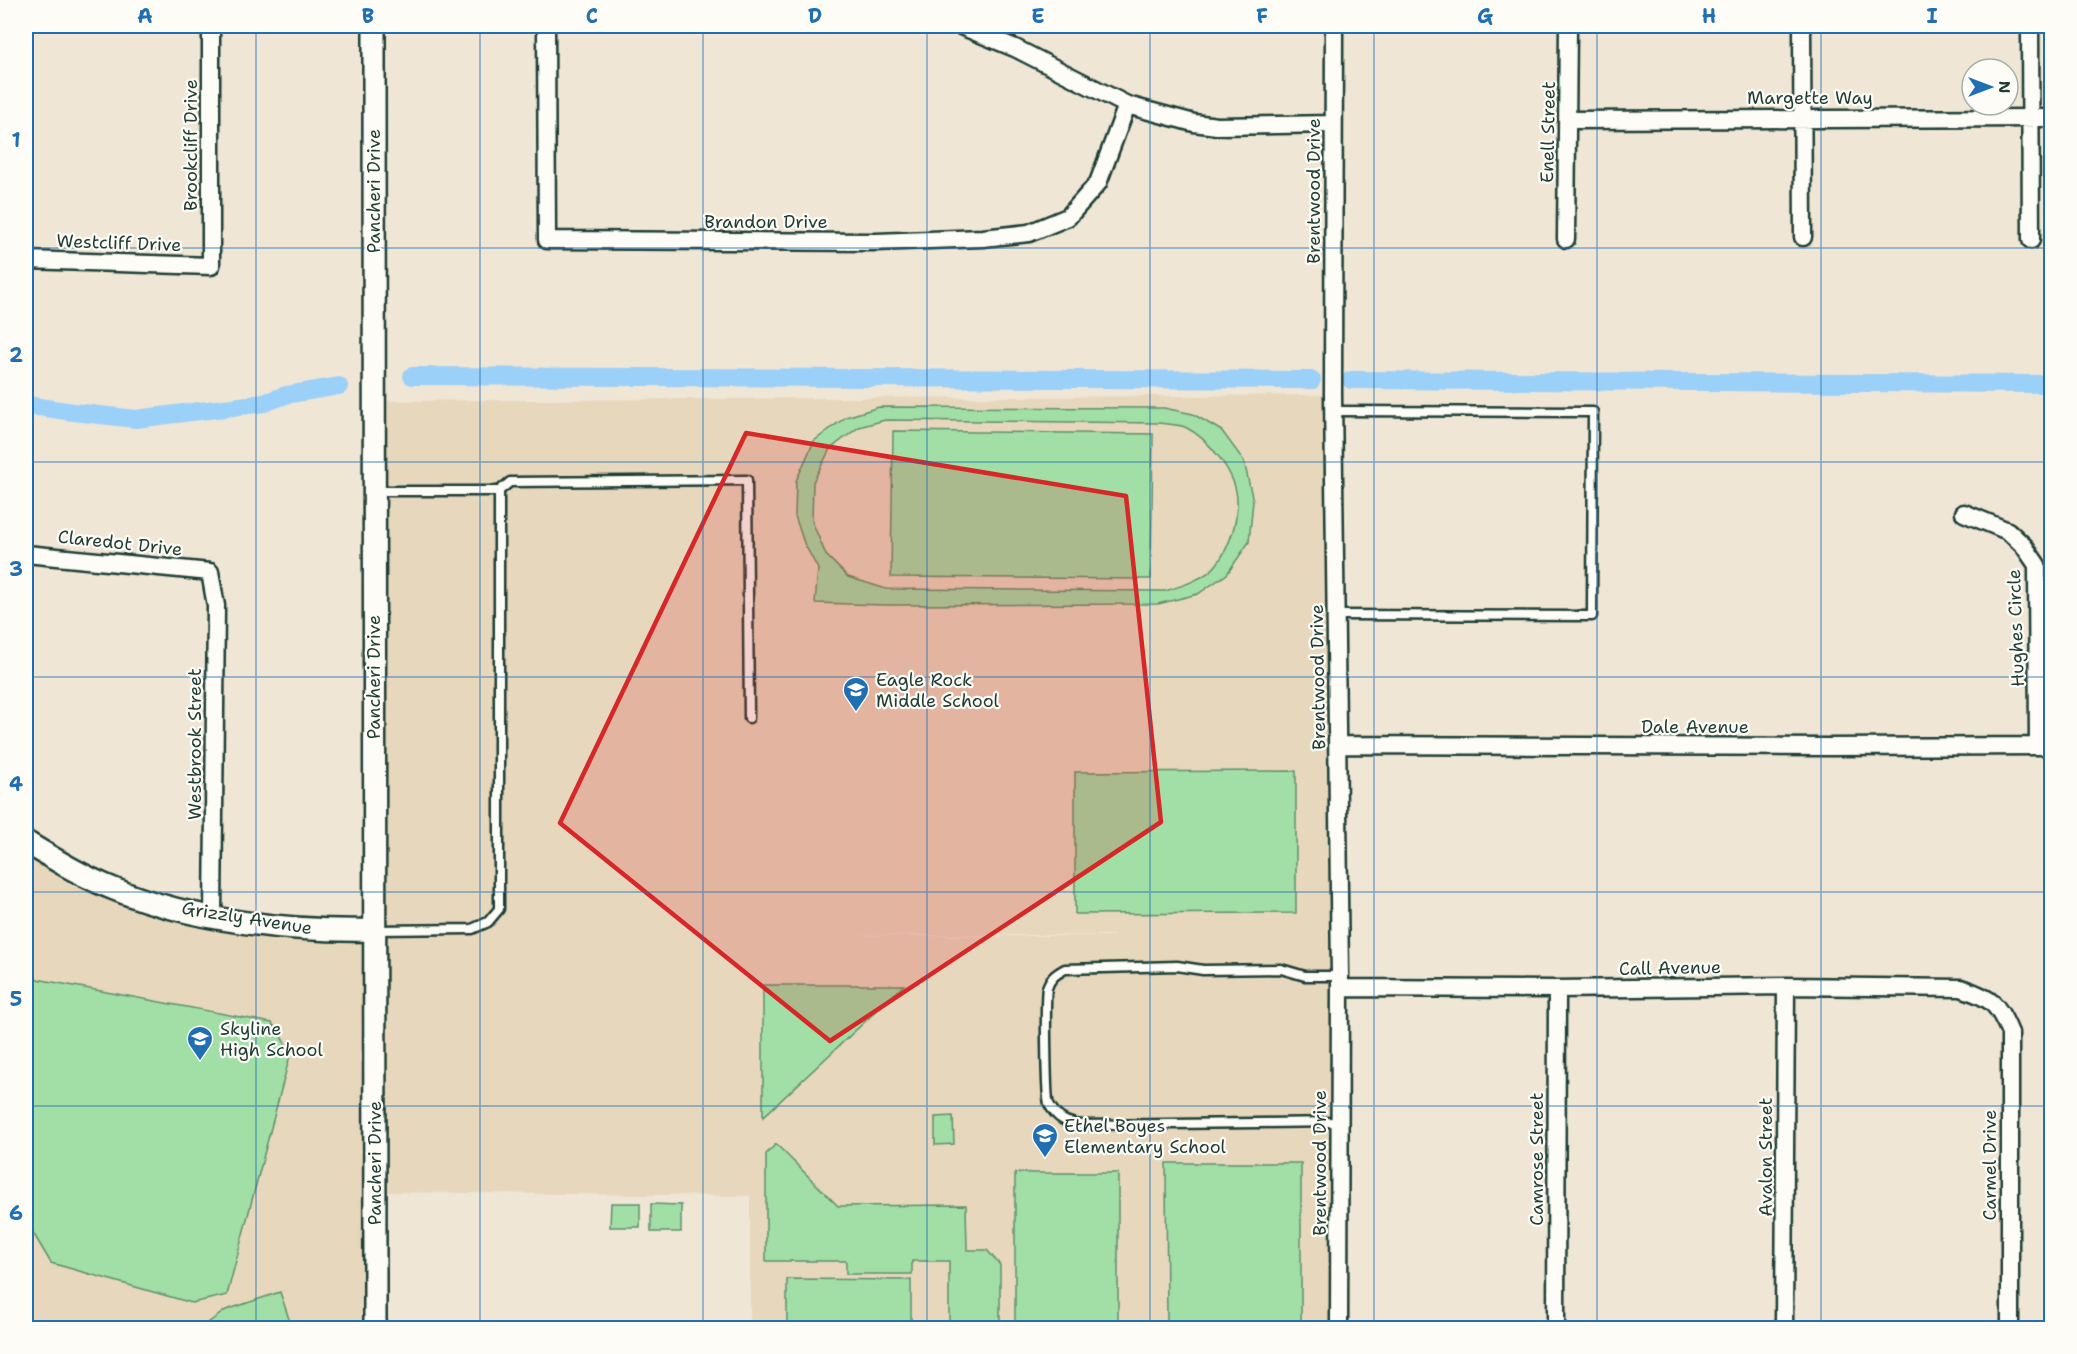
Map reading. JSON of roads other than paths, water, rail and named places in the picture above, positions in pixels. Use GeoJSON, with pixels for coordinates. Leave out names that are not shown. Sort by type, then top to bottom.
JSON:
{"type":"FeatureCollection","features":[{"type":"Feature","properties":{"kind":"street","name":"Brookcliff Drive"},"geometry":{"type":"LineString","coordinates":[[211,26],[211,266]]}},
{"type":"Feature","properties":{"kind":"street","name":"Pancheri Drive"},"geometry":{"type":"LineString","coordinates":[[374,26],[375,1329]]}},
{"type":"Feature","properties":{"kind":"street","name":"Brandon Drive"},"geometry":{"type":"LineString","coordinates":[[546,26],[547,240],[876,242],[983,238],[1029,233],[1068,217],[1098,183],[1127,105]]}},
{"type":"Feature","properties":{"kind":"street"},"geometry":{"type":"LineString","coordinates":[[961,26],[1015,48],[1127,105],[1194,123],[1217,126],[1334,124]]}},
{"type":"Feature","properties":{"kind":"street","name":"Brentwood Drive"},"geometry":{"type":"LineString","coordinates":[[1334,26],[1334,411],[1340,982],[1339,1329]]}},
{"type":"Feature","properties":{"kind":"street","name":"Enell Street"},"geometry":{"type":"LineString","coordinates":[[1566,239],[1568,26]]}},
{"type":"Feature","properties":{"kind":"street"},"geometry":{"type":"LineString","coordinates":[[1802,26],[1803,237]]}},
{"type":"Feature","properties":{"kind":"street"},"geometry":{"type":"LineString","coordinates":[[2030,26],[2031,240]]}},
{"type":"Feature","properties":{"kind":"street","name":"Margette Way"},"geometry":{"type":"LineString","coordinates":[[1568,120],[1802,117],[2052,118]]}},
{"type":"Feature","properties":{"kind":"street","name":"Westcliff Drive"},"geometry":{"type":"LineString","coordinates":[[26,260],[211,266]]}},
{"type":"Feature","properties":{"kind":"street","name":"Hughes Circle"},"geometry":{"type":"LineString","coordinates":[[1964,513],[2008,531],[2024,546],[2037,565],[2045,746]]}},
{"type":"Feature","properties":{"kind":"street","name":"Claredot Drive"},"geometry":{"type":"LineString","coordinates":[[26,554],[210,572]]}},
{"type":"Feature","properties":{"kind":"street","name":"Westbrook Street"},"geometry":{"type":"LineString","coordinates":[[210,572],[216,606],[213,917]]}},
{"type":"Feature","properties":{"kind":"street","name":"Dale Avenue"},"geometry":{"type":"LineString","coordinates":[[1338,745],[2045,746]]}},
{"type":"Feature","properties":{"kind":"street","name":"Grizzly Avenue"},"geometry":{"type":"LineString","coordinates":[[26,843],[77,872],[115,890],[164,905],[213,917],[335,931],[374,930]]}},
{"type":"Feature","properties":{"kind":"street","name":"Call Avenue"},"geometry":{"type":"LineString","coordinates":[[1340,982],[1557,989],[1786,986],[1960,988],[1983,995],[1995,1005]]}},
{"type":"Feature","properties":{"kind":"street","name":"Avalon Street"},"geometry":{"type":"LineString","coordinates":[[1785,1329],[1786,986]]}},
{"type":"Feature","properties":{"kind":"street","name":"Camrose Street"},"geometry":{"type":"LineString","coordinates":[[1556,1329],[1557,989]]}},
{"type":"Feature","properties":{"kind":"street","name":"Carmel Drive"},"geometry":{"type":"LineString","coordinates":[[1995,1005],[2010,1033],[2010,1329]]}},
{"type":"Feature","properties":{"kind":"lane"},"geometry":{"type":"LineString","coordinates":[[1334,411],[1593,412],[1592,616],[1336,615]]}},
{"type":"Feature","properties":{"kind":"lane"},"geometry":{"type":"LineString","coordinates":[[375,491],[499,491],[510,482],[747,480],[749,718]]}},
{"type":"Feature","properties":{"kind":"lane"},"geometry":{"type":"LineString","coordinates":[[374,930],[472,929],[488,922],[499,909],[499,491]]}},
{"type":"Feature","properties":{"kind":"lane"},"geometry":{"type":"LineString","coordinates":[[1340,982],[1281,969],[1203,970],[1177,966],[1065,969],[1053,976],[1047,989],[1047,1101],[1056,1115],[1067,1123],[1082,1125],[1340,1122]]}},
{"type":"Feature","properties":{"kind":"waterway"},"geometry":{"type":"LineString","coordinates":[[412,376],[1312,380]]}},
{"type":"Feature","properties":{"kind":"waterway"},"geometry":{"type":"LineString","coordinates":[[1351,380],[2052,384]]}},
{"type":"Feature","properties":{"kind":"waterway"},"geometry":{"type":"LineString","coordinates":[[26,405],[136,419],[264,403],[286,395],[339,386]]}},
{"type":"Feature","properties":{"kind":"place","name":"Eagle Rock Middle School"},"geometry":{"type":"Point","coordinates":[856,713]}},
{"type":"Feature","properties":{"kind":"place","name":"Skyline High School"},"geometry":{"type":"Point","coordinates":[200,1062]}},
{"type":"Feature","properties":{"kind":"place","name":"Ethel Boyes Elementary School"},"geometry":{"type":"Point","coordinates":[1045,1159]}}]}
